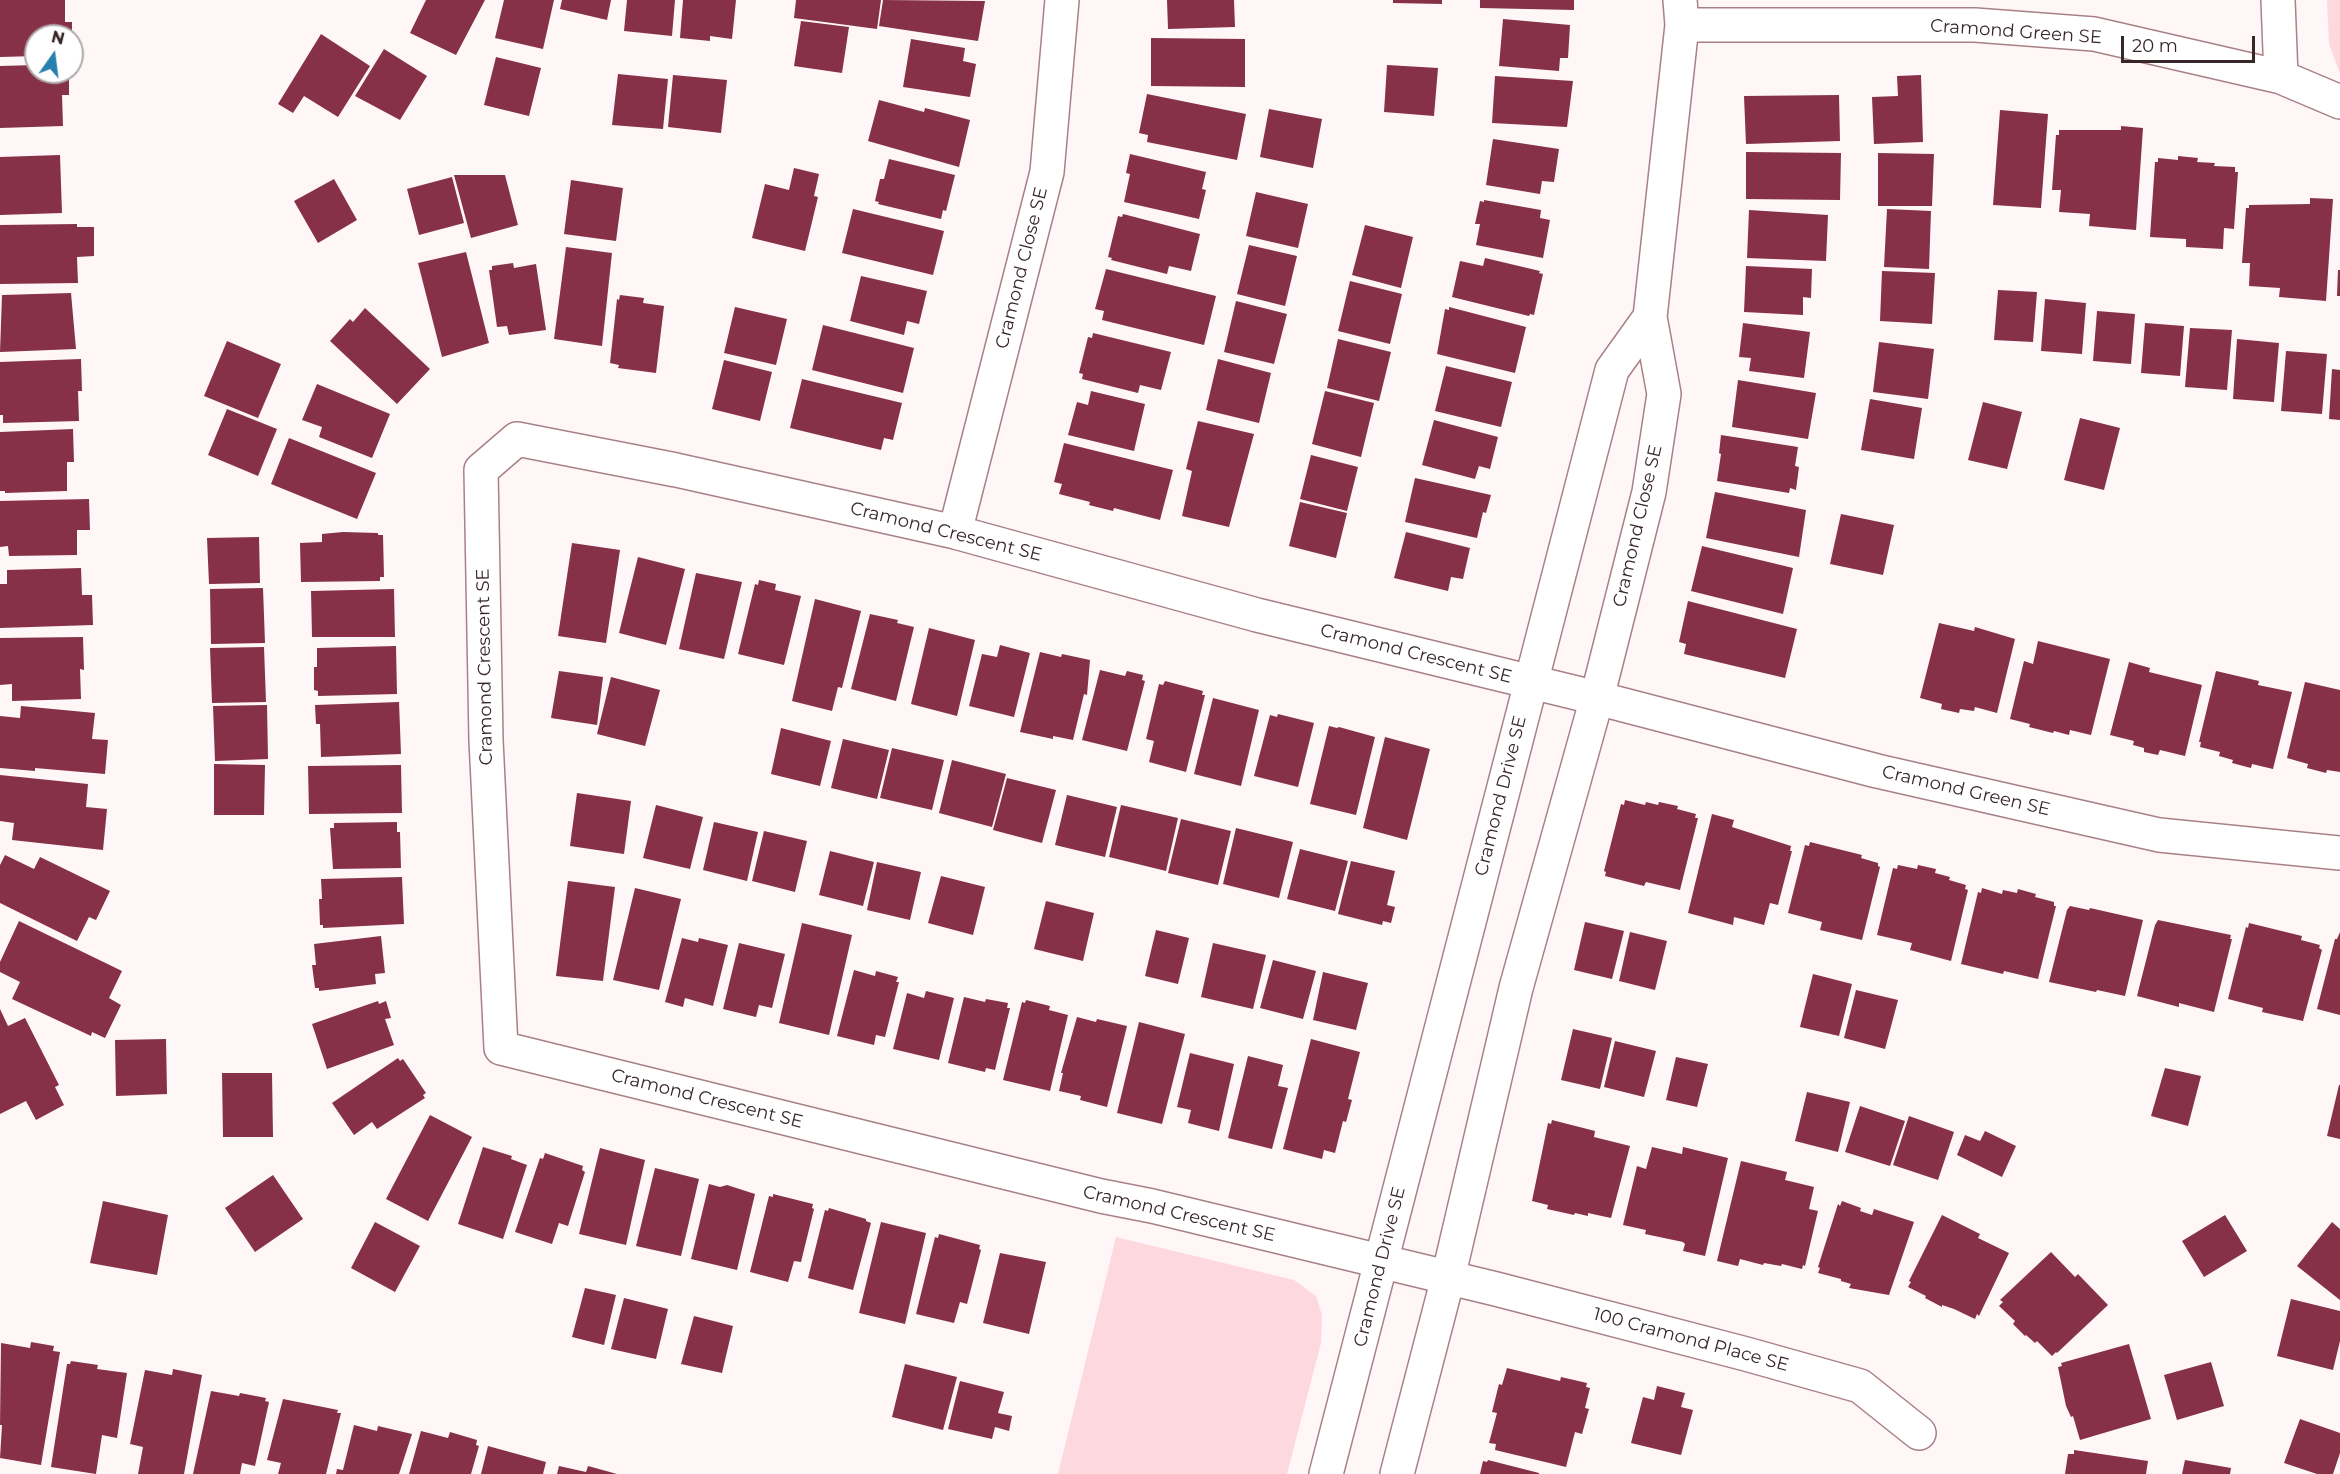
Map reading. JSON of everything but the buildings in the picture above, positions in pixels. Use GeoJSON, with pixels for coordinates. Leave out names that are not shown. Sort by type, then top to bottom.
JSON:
{"type":"FeatureCollection","features":[{"type":"Feature","properties":{"kind":"street","name":"Cramond Close SE"},"geometry":{"type":"LineString","coordinates":[[955,532],[1047,172],[1062,0]]}},
{"type":"Feature","properties":{"kind":"street"},"geometry":{"type":"LineString","coordinates":[[2278,0],[2281,77]]}},
{"type":"Feature","properties":{"kind":"street","name":"Cramond Close SE"},"geometry":{"type":"LineString","coordinates":[[1597,698],[1649,492],[1664,394],[1650,317],[1681,13]]}},
{"type":"Feature","properties":{"kind":"street","name":"Cramond Green SE"},"geometry":{"type":"LineString","coordinates":[[1681,13],[1975,25],[2094,34],[2281,77],[2340,102]]}},
{"type":"Feature","properties":{"kind":"street","name":"Cramond Close SE"},"geometry":{"type":"LineString","coordinates":[[1530,681],[1612,370],[1650,317]]}},
{"type":"Feature","properties":{"kind":"street","name":"Cramond Crescent SE"},"geometry":{"type":"LineString","coordinates":[[1381,1261],[1101,1196],[501,1048],[486,740],[480,470],[517,439],[675,470],[955,532],[1257,615],[1530,681]]}},
{"type":"Feature","properties":{"kind":"street"},"geometry":{"type":"LineString","coordinates":[[1397,1474],[1448,1278],[1516,988],[1597,698],[1530,681]]}},
{"type":"Feature","properties":{"kind":"street","name":"Cramond Drive SE"},"geometry":{"type":"LineString","coordinates":[[1326,1474],[1530,681]]}},
{"type":"Feature","properties":{"kind":"street","name":"Cramond Green SE"},"geometry":{"type":"LineString","coordinates":[[1597,698],[1877,771],[2159,835],[2340,853]]}},
{"type":"Feature","properties":{"kind":"street","name":"100 Cramond Place SE"},"geometry":{"type":"LineString","coordinates":[[1381,1261],[1746,1353],[1860,1386],[1919,1433]]}},
{"type":"Feature","properties":{"kind":"shaded area"},"geometry":{"type":"Polygon","coordinates":[[[2327,0],[2340,0],[2340,74],[2329,44],[2327,0]]]}},
{"type":"Feature","properties":{"kind":"shaded area"},"geometry":{"type":"Polygon","coordinates":[[[1116,1237],[1294,1280],[1316,1296],[1322,1315],[1321,1343],[1287,1474],[1058,1474],[1116,1237]]]}}]}
